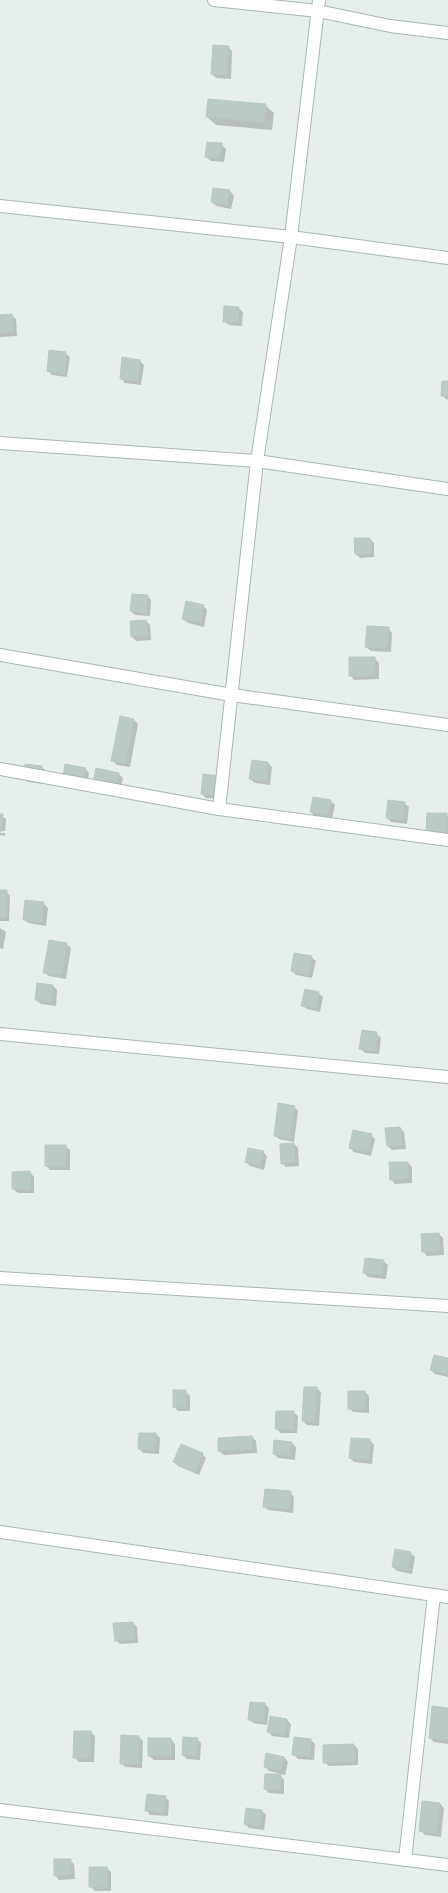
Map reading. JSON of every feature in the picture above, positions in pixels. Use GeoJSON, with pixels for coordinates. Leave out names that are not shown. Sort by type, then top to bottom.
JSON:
{"type":"FeatureCollection","features":[{"type":"Feature","properties":{"kind":"street"},"geometry":{"type":"LineString","coordinates":[[214,0],[319,6],[390,26],[448,33]]}},
{"type":"Feature","properties":{"kind":"street"},"geometry":{"type":"LineString","coordinates":[[219,809],[257,461],[291,237],[319,6]]}},
{"type":"Feature","properties":{"kind":"street"},"geometry":{"type":"LineString","coordinates":[[0,206],[291,237],[448,258]]}},
{"type":"Feature","properties":{"kind":"street"},"geometry":{"type":"LineString","coordinates":[[0,443],[257,461],[448,489]]}},
{"type":"Feature","properties":{"kind":"street"},"geometry":{"type":"LineString","coordinates":[[0,655],[232,695],[448,725]]}},
{"type":"Feature","properties":{"kind":"street"},"geometry":{"type":"LineString","coordinates":[[0,769],[219,809],[448,840]]}},
{"type":"Feature","properties":{"kind":"street"},"geometry":{"type":"LineString","coordinates":[[0,1034],[448,1077]]}},
{"type":"Feature","properties":{"kind":"street"},"geometry":{"type":"LineString","coordinates":[[0,1278],[448,1306]]}},
{"type":"Feature","properties":{"kind":"street"},"geometry":{"type":"LineString","coordinates":[[0,1532],[448,1597]]}},
{"type":"Feature","properties":{"kind":"street"},"geometry":{"type":"LineString","coordinates":[[405,1860],[434,1595]]}},
{"type":"Feature","properties":{"kind":"street"},"geometry":{"type":"LineString","coordinates":[[0,1810],[448,1865]]}},
{"type":"Feature","properties":{"kind":"building"},"geometry":{"type":"Polygon","coordinates":[[[213,45],[229,46],[227,75],[211,74],[213,45]]]}},
{"type":"Feature","properties":{"kind":"building"},"geometry":{"type":"Polygon","coordinates":[[[208,99],[266,104],[264,122],[206,117],[208,99]]]}},
{"type":"Feature","properties":{"kind":"building"},"geometry":{"type":"Polygon","coordinates":[[[207,142],[222,143],[220,158],[205,157],[207,142]]]}},
{"type":"Feature","properties":{"kind":"building"},"geometry":{"type":"Polygon","coordinates":[[[213,188],[230,190],[227,205],[211,202],[213,188]]]}},
{"type":"Feature","properties":{"kind":"building"},"geometry":{"type":"Polygon","coordinates":[[[224,306],[239,307],[238,322],[223,322],[224,306]]]}},
{"type":"Feature","properties":{"kind":"building"},"geometry":{"type":"Polygon","coordinates":[[[12,314],[14,332],[0,333],[0,315],[12,314]]]}},
{"type":"Feature","properties":{"kind":"building"},"geometry":{"type":"Polygon","coordinates":[[[49,350],[66,352],[64,374],[47,371],[49,350]]]}},
{"type":"Feature","properties":{"kind":"building"},"geometry":{"type":"Polygon","coordinates":[[[122,357],[140,360],[138,381],[120,379],[122,357]]]}},
{"type":"Feature","properties":{"kind":"building"},"geometry":{"type":"Polygon","coordinates":[[[442,381],[448,381],[448,396],[441,396],[442,381]]]}},
{"type":"Feature","properties":{"kind":"building"},"geometry":{"type":"Polygon","coordinates":[[[354,538],[370,538],[371,554],[355,554],[354,538]]]}},
{"type":"Feature","properties":{"kind":"building"},"geometry":{"type":"Polygon","coordinates":[[[132,594],[148,595],[146,613],[130,611],[132,594]]]}},
{"type":"Feature","properties":{"kind":"building"},"geometry":{"type":"Polygon","coordinates":[[[186,601],[204,605],[200,623],[182,619],[186,601]]]}},
{"type":"Feature","properties":{"kind":"building"},"geometry":{"type":"Polygon","coordinates":[[[146,620],[148,636],[131,637],[130,621],[146,620]]]}},
{"type":"Feature","properties":{"kind":"building"},"geometry":{"type":"Polygon","coordinates":[[[367,626],[389,627],[387,648],[365,647],[367,626]]]}},
{"type":"Feature","properties":{"kind":"building"},"geometry":{"type":"Polygon","coordinates":[[[349,657],[375,657],[375,676],[349,676],[349,657]]]}},
{"type":"Feature","properties":{"kind":"building"},"geometry":{"type":"Polygon","coordinates":[[[120,716],[134,719],[126,763],[111,761],[120,716]]]}},
{"type":"Feature","properties":{"kind":"building"},"geometry":{"type":"Polygon","coordinates":[[[252,760],[268,762],[266,781],[249,779],[252,760]]]}},
{"type":"Feature","properties":{"kind":"building"},"geometry":{"type":"Polygon","coordinates":[[[25,764],[42,766],[41,781],[23,779],[25,764]]]}},
{"type":"Feature","properties":{"kind":"building"},"geometry":{"type":"Polygon","coordinates":[[[65,764],[86,768],[82,787],[62,783],[65,764]]]}},
{"type":"Feature","properties":{"kind":"building"},"geometry":{"type":"Polygon","coordinates":[[[96,768],[119,773],[115,792],[92,787],[96,768]]]}},
{"type":"Feature","properties":{"kind":"building"},"geometry":{"type":"Polygon","coordinates":[[[203,774],[220,776],[218,796],[201,794],[203,774]]]}},
{"type":"Feature","properties":{"kind":"building"},"geometry":{"type":"Polygon","coordinates":[[[313,797],[331,800],[328,815],[310,812],[313,797]]]}},
{"type":"Feature","properties":{"kind":"building"},"geometry":{"type":"Polygon","coordinates":[[[388,800],[405,802],[403,820],[386,818],[388,800]]]}},
{"type":"Feature","properties":{"kind":"building"},"geometry":{"type":"Polygon","coordinates":[[[427,813],[447,813],[447,833],[426,832],[427,813]]]}},
{"type":"Feature","properties":{"kind":"building"},"geometry":{"type":"Polygon","coordinates":[[[0,814],[3,814],[1,832],[0,832],[0,814]]]}},
{"type":"Feature","properties":{"kind":"building"},"geometry":{"type":"Polygon","coordinates":[[[0,890],[7,890],[6,917],[0,917],[0,890]]]}},
{"type":"Feature","properties":{"kind":"building"},"geometry":{"type":"Polygon","coordinates":[[[25,900],[44,902],[42,922],[23,920],[25,900]]]}},
{"type":"Feature","properties":{"kind":"building"},"geometry":{"type":"Polygon","coordinates":[[[49,940],[67,943],[62,975],[43,973],[49,940]]]}},
{"type":"Feature","properties":{"kind":"building"},"geometry":{"type":"Polygon","coordinates":[[[294,953],[312,956],[308,975],[291,971],[294,953]]]}},
{"type":"Feature","properties":{"kind":"building"},"geometry":{"type":"Polygon","coordinates":[[[37,983],[53,985],[52,1002],[35,1000],[37,983]]]}},
{"type":"Feature","properties":{"kind":"building"},"geometry":{"type":"Polygon","coordinates":[[[305,989],[319,992],[316,1008],[301,1006],[305,989]]]}},
{"type":"Feature","properties":{"kind":"building"},"geometry":{"type":"Polygon","coordinates":[[[362,1030],[377,1032],[375,1051],[359,1049],[362,1030]]]}},
{"type":"Feature","properties":{"kind":"building"},"geometry":{"type":"Polygon","coordinates":[[[278,1103],[295,1106],[290,1138],[274,1136],[278,1103]]]}},
{"type":"Feature","properties":{"kind":"building"},"geometry":{"type":"Polygon","coordinates":[[[400,1127],[402,1145],[387,1146],[385,1128],[400,1127]]]}},
{"type":"Feature","properties":{"kind":"building"},"geometry":{"type":"Polygon","coordinates":[[[353,1130],[372,1134],[367,1152],[349,1148],[353,1130]]]}},
{"type":"Feature","properties":{"kind":"building"},"geometry":{"type":"Polygon","coordinates":[[[294,1143],[295,1162],[281,1164],[280,1144],[294,1143]]]}},
{"type":"Feature","properties":{"kind":"building"},"geometry":{"type":"Polygon","coordinates":[[[45,1145],[66,1145],[66,1166],[45,1166],[45,1145]]]}},
{"type":"Feature","properties":{"kind":"building"},"geometry":{"type":"Polygon","coordinates":[[[248,1148],[264,1151],[260,1166],[245,1162],[248,1148]]]}},
{"type":"Feature","properties":{"kind":"building"},"geometry":{"type":"Polygon","coordinates":[[[389,1162],[408,1162],[408,1179],[390,1180],[389,1162]]]}},
{"type":"Feature","properties":{"kind":"building"},"geometry":{"type":"Polygon","coordinates":[[[30,1171],[31,1189],[12,1189],[12,1172],[30,1171]]]}},
{"type":"Feature","properties":{"kind":"building"},"geometry":{"type":"Polygon","coordinates":[[[439,1233],[440,1251],[422,1252],[421,1234],[439,1233]]]}},
{"type":"Feature","properties":{"kind":"building"},"geometry":{"type":"Polygon","coordinates":[[[365,1258],[384,1260],[382,1275],[363,1273],[365,1258]]]}},
{"type":"Feature","properties":{"kind":"building"},"geometry":{"type":"Polygon","coordinates":[[[434,1355],[448,1358],[447,1374],[430,1370],[434,1355]]]}},
{"type":"Feature","properties":{"kind":"building"},"geometry":{"type":"Polygon","coordinates":[[[304,1387],[317,1387],[315,1422],[302,1421],[304,1387]]]}},
{"type":"Feature","properties":{"kind":"building"},"geometry":{"type":"Polygon","coordinates":[[[173,1390],[186,1390],[186,1407],[173,1407],[173,1390]]]}},
{"type":"Feature","properties":{"kind":"building"},"geometry":{"type":"Polygon","coordinates":[[[348,1391],[365,1391],[365,1409],[348,1409],[348,1391]]]}},
{"type":"Feature","properties":{"kind":"building"},"geometry":{"type":"Polygon","coordinates":[[[276,1411],[294,1411],[294,1430],[275,1429],[276,1411]]]}},
{"type":"Feature","properties":{"kind":"building"},"geometry":{"type":"Polygon","coordinates":[[[139,1433],[156,1433],[155,1450],[138,1449],[139,1433]]]}},
{"type":"Feature","properties":{"kind":"building"},"geometry":{"type":"Polygon","coordinates":[[[252,1436],[253,1449],[218,1451],[218,1438],[252,1436]]]}},
{"type":"Feature","properties":{"kind":"building"},"geometry":{"type":"Polygon","coordinates":[[[351,1438],[370,1439],[369,1460],[349,1458],[351,1438]]]}},
{"type":"Feature","properties":{"kind":"building"},"geometry":{"type":"Polygon","coordinates":[[[274,1440],[292,1442],[291,1456],[273,1454],[274,1440]]]}},
{"type":"Feature","properties":{"kind":"building"},"geometry":{"type":"Polygon","coordinates":[[[181,1444],[203,1453],[195,1472],[173,1462],[181,1444]]]}},
{"type":"Feature","properties":{"kind":"building"},"geometry":{"type":"Polygon","coordinates":[[[265,1489],[291,1491],[289,1509],[263,1507],[265,1489]]]}},
{"type":"Feature","properties":{"kind":"building"},"geometry":{"type":"Polygon","coordinates":[[[395,1549],[411,1552],[408,1570],[392,1567],[395,1549]]]}},
{"type":"Feature","properties":{"kind":"building"},"geometry":{"type":"Polygon","coordinates":[[[133,1622],[135,1639],[115,1641],[113,1623],[133,1622]]]}},
{"type":"Feature","properties":{"kind":"building"},"geometry":{"type":"Polygon","coordinates":[[[250,1702],[265,1703],[264,1721],[248,1720],[250,1702]]]}},
{"type":"Feature","properties":{"kind":"building"},"geometry":{"type":"Polygon","coordinates":[[[432,1706],[448,1708],[448,1740],[429,1738],[432,1706]]]}},
{"type":"Feature","properties":{"kind":"building"},"geometry":{"type":"Polygon","coordinates":[[[270,1716],[287,1719],[285,1735],[267,1732],[270,1716]]]}},
{"type":"Feature","properties":{"kind":"building"},"geometry":{"type":"Polygon","coordinates":[[[74,1731],[91,1731],[90,1758],[73,1758],[74,1731]]]}},
{"type":"Feature","properties":{"kind":"building"},"geometry":{"type":"Polygon","coordinates":[[[121,1735],[139,1736],[138,1764],[120,1764],[121,1735]]]}},
{"type":"Feature","properties":{"kind":"building"},"geometry":{"type":"Polygon","coordinates":[[[183,1737],[198,1738],[196,1756],[182,1755],[183,1737]]]}},
{"type":"Feature","properties":{"kind":"building"},"geometry":{"type":"Polygon","coordinates":[[[294,1737],[311,1739],[310,1757],[292,1755],[294,1737]]]}},
{"type":"Feature","properties":{"kind":"building"},"geometry":{"type":"Polygon","coordinates":[[[148,1738],[171,1738],[171,1756],[148,1756],[148,1738]]]}},
{"type":"Feature","properties":{"kind":"building"},"geometry":{"type":"Polygon","coordinates":[[[354,1744],[355,1761],[323,1763],[323,1745],[354,1744]]]}},
{"type":"Feature","properties":{"kind":"building"},"geometry":{"type":"Polygon","coordinates":[[[266,1753],[284,1757],[281,1771],[264,1767],[266,1753]]]}},
{"type":"Feature","properties":{"kind":"building"},"geometry":{"type":"Polygon","coordinates":[[[265,1774],[281,1774],[280,1790],[264,1789],[265,1774]]]}},
{"type":"Feature","properties":{"kind":"building"},"geometry":{"type":"Polygon","coordinates":[[[147,1794],[166,1796],[164,1813],[145,1811],[147,1794]]]}},
{"type":"Feature","properties":{"kind":"building"},"geometry":{"type":"Polygon","coordinates":[[[422,1801],[440,1803],[437,1833],[419,1831],[422,1801]]]}},
{"type":"Feature","properties":{"kind":"building"},"geometry":{"type":"Polygon","coordinates":[[[246,1808],[262,1810],[260,1826],[244,1824],[246,1808]]]}},
{"type":"Feature","properties":{"kind":"building"},"geometry":{"type":"Polygon","coordinates":[[[54,1859],[71,1859],[71,1875],[54,1876],[54,1859]]]}},
{"type":"Feature","properties":{"kind":"building"},"geometry":{"type":"Polygon","coordinates":[[[89,1867],[107,1867],[108,1887],[89,1887],[89,1867]]]}}]}
